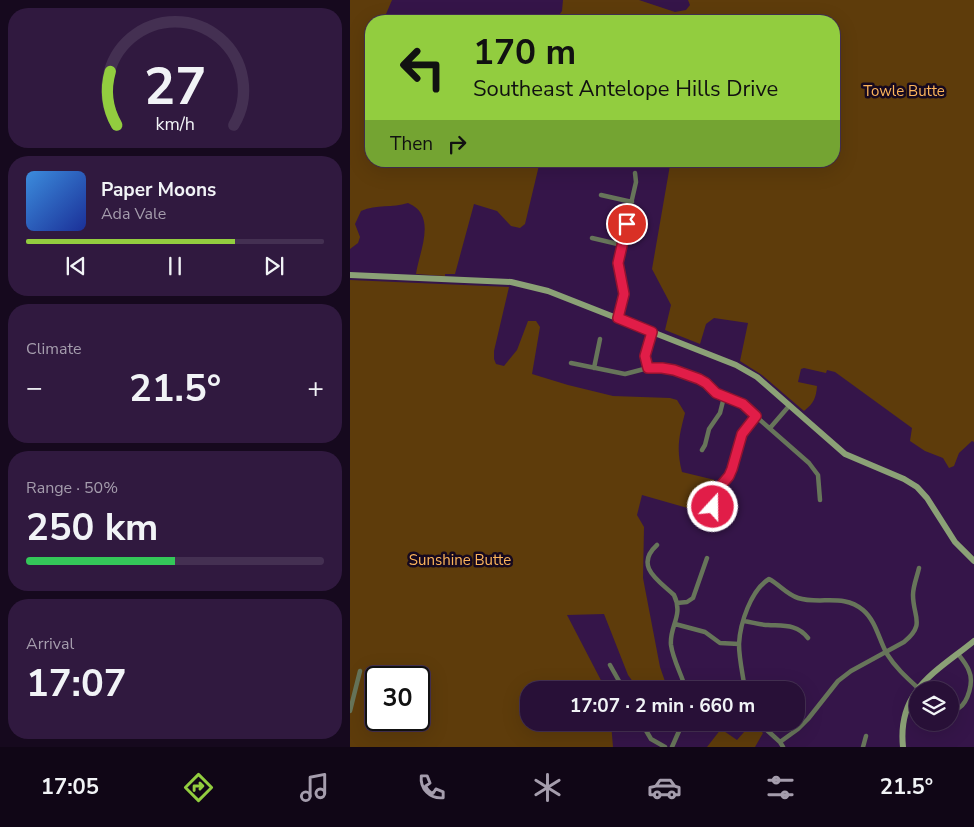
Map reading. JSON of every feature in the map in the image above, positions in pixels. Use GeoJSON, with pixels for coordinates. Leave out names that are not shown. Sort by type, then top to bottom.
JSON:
{"type":"FeatureCollection","features":[{"type":"Feature","properties":{"kind":"main road"},"geometry":{"type":"LineString","coordinates":[[350,275],[525,284],[548,291],[743,368],[757,377],[845,454],[917,487],[932,504],[955,542],[974,561]]}},
{"type":"Feature","properties":{"kind":"main road"},"geometry":{"type":"LineString","coordinates":[[926,681],[974,641]]}},
{"type":"Feature","properties":{"kind":"main road"},"geometry":{"type":"LineString","coordinates":[[903,747],[902,728],[909,703]]}},
{"type":"Feature","properties":{"kind":"street"},"geometry":{"type":"LineString","coordinates":[[618,318],[624,294],[619,270],[622,245],[636,182],[634,173]]}},
{"type":"Feature","properties":{"kind":"street"},"geometry":{"type":"LineString","coordinates":[[601,195],[632,202]]}},
{"type":"Feature","properties":{"kind":"street"},"geometry":{"type":"LineString","coordinates":[[592,238],[622,245]]}},
{"type":"Feature","properties":{"kind":"street"},"geometry":{"type":"LineString","coordinates":[[648,368],[645,356],[652,332]]}},
{"type":"Feature","properties":{"kind":"street"},"geometry":{"type":"LineString","coordinates":[[594,368],[600,340]]}},
{"type":"Feature","properties":{"kind":"street"},"geometry":{"type":"LineString","coordinates":[[571,363],[625,374],[648,368],[662,368],[674,370],[699,379],[716,393],[743,404],[809,463],[820,474],[820,500]]}},
{"type":"Feature","properties":{"kind":"street"},"geometry":{"type":"LineString","coordinates":[[702,450],[709,429],[720,413],[724,397]]}},
{"type":"Feature","properties":{"kind":"street"},"geometry":{"type":"LineString","coordinates":[[770,428],[789,406]]}},
{"type":"Feature","properties":{"kind":"street"},"geometry":{"type":"LineString","coordinates":[[713,507],[718,489],[729,476],[732,469],[742,434],[756,416]]}},
{"type":"Feature","properties":{"kind":"street"},"geometry":{"type":"LineString","coordinates":[[657,545],[647,555],[649,569],[674,595],[677,603],[678,613],[671,642],[683,681]]}},
{"type":"Feature","properties":{"kind":"street"},"geometry":{"type":"LineString","coordinates":[[677,603],[687,602],[693,598],[707,558]]}},
{"type":"Feature","properties":{"kind":"street"},"geometry":{"type":"LineString","coordinates":[[767,731],[781,745],[808,719],[838,681],[909,638],[916,626],[917,618],[913,595],[919,568]]}},
{"type":"Feature","properties":{"kind":"street"},"geometry":{"type":"LineString","coordinates":[[745,681],[739,644],[744,621],[752,596],[760,584],[768,580],[789,594],[808,601],[843,600],[854,604],[869,616],[886,652],[898,669],[911,681]]}},
{"type":"Feature","properties":{"kind":"street"},"geometry":{"type":"LineString","coordinates":[[744,621],[792,627],[802,630],[808,638]]}},
{"type":"Feature","properties":{"kind":"street"},"geometry":{"type":"LineString","coordinates":[[675,624],[705,632],[720,643],[739,644]]}},
{"type":"Feature","properties":{"kind":"street"},"geometry":{"type":"LineString","coordinates":[[958,654],[967,666],[971,677],[966,700],[959,708]]}},
{"type":"Feature","properties":{"kind":"street"},"geometry":{"type":"LineString","coordinates":[[610,665],[619,681]]}},
{"type":"Feature","properties":{"kind":"street"},"geometry":{"type":"LineString","coordinates":[[350,711],[360,671]]}},
{"type":"Feature","properties":{"kind":"street"},"geometry":{"type":"LineString","coordinates":[[646,731],[651,739],[665,747]]}},
{"type":"Feature","properties":{"kind":"street"},"geometry":{"type":"LineString","coordinates":[[672,747],[679,731]]}},
{"type":"Feature","properties":{"kind":"street"},"geometry":{"type":"LineString","coordinates":[[863,747],[866,736]]}},
{"type":"Feature","properties":{"kind":"green space"},"geometry":{"type":"Polygon","coordinates":[[[350,0],[392,0],[386,15],[365,15],[365,167],[539,167],[525,224],[520,228],[511,226],[497,211],[474,204],[455,274],[445,274],[445,276],[416,274],[423,245],[425,225],[417,209],[408,203],[361,211],[355,224],[360,237],[358,243],[350,249],[350,0]]]}},
{"type":"Feature","properties":{"kind":"green space","name":"Towle Butte"},"geometry":{"type":"Polygon","coordinates":[[[563,0],[639,0],[675,12],[686,10],[690,5],[688,0],[974,0],[974,442],[972,441],[959,453],[954,466],[949,468],[943,458],[925,451],[910,441],[912,428],[835,372],[827,370],[826,373],[801,369],[798,382],[817,386],[814,400],[804,411],[762,375],[740,361],[748,323],[714,318],[706,324],[700,344],[665,330],[671,305],[652,269],[670,167],[840,167],[840,15],[559,15],[562,11],[563,0]]]}},
{"type":"Feature","properties":{"kind":"green space","name":"Sunshine Butte"},"geometry":{"type":"Polygon","coordinates":[[[350,280],[509,287],[494,351],[496,364],[504,366],[517,350],[528,321],[536,321],[540,327],[532,374],[613,396],[670,398],[677,400],[685,413],[679,442],[682,472],[715,480],[705,513],[642,495],[637,515],[644,527],[643,578],[660,667],[665,681],[632,681],[628,675],[604,614],[567,615],[601,681],[520,681],[520,731],[612,731],[613,747],[350,747],[350,280]]]}},
{"type":"Feature","properties":{"kind":"green space"},"geometry":{"type":"Polygon","coordinates":[[[719,731],[724,731],[737,740],[745,731],[761,731],[763,733],[755,747],[707,747],[719,731]]]}},
{"type":"Feature","properties":{"kind":"route"},"geometry":{"type":"LineString","coordinates":[[627,224],[618,263],[624,294],[618,318],[652,332],[645,356],[648,368],[674,370],[699,379],[716,393],[743,404],[756,416],[742,434],[732,469],[715,494],[713,507]]}}]}
